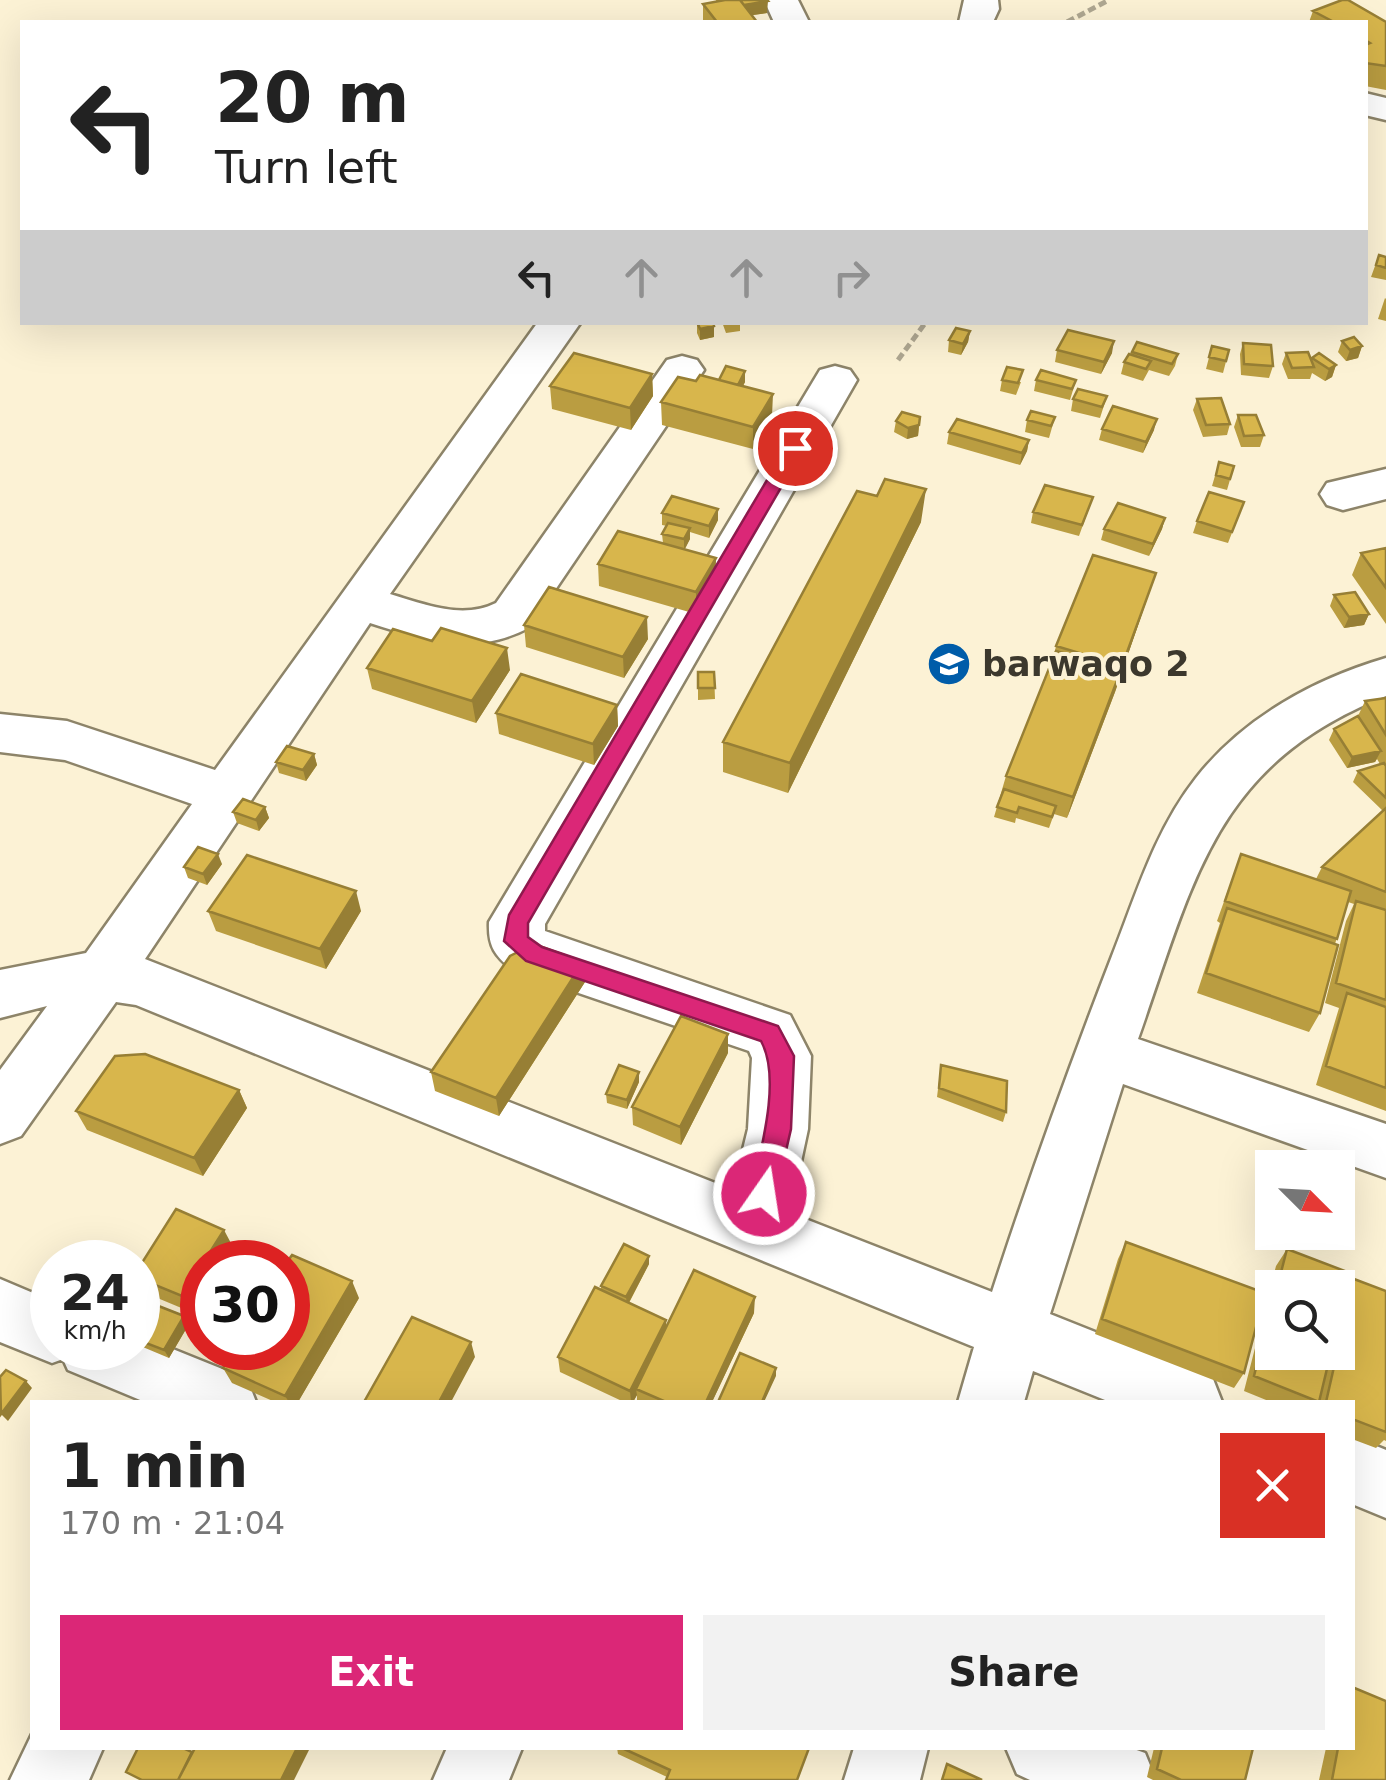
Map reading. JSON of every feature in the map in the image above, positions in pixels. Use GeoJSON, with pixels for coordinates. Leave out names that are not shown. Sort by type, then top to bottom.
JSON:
{"type":"FeatureCollection","features":[{"type":"Feature","properties":{"kind":"street"},"geometry":{"type":"LineString","coordinates":[[0,1117],[558,325]]}},
{"type":"Feature","properties":{"kind":"street"},"geometry":{"type":"LineString","coordinates":[[360,602],[462,629],[488,629],[502,623],[513,615],[682,370]]}},
{"type":"Feature","properties":{"kind":"street"},"geometry":{"type":"LineString","coordinates":[[756,1227],[778,1129],[782,1056],[770,1034],[534,954],[516,941],[517,922],[835,380]]}},
{"type":"Feature","properties":{"kind":"street"},"geometry":{"type":"LineString","coordinates":[[993,1400],[1103,1052],[1185,839],[1215,791],[1252,750],[1298,716],[1386,676]]}},
{"type":"Feature","properties":{"kind":"street"},"geometry":{"type":"LineString","coordinates":[[0,734],[67,742],[227,795]]}},
{"type":"Feature","properties":{"kind":"street"},"geometry":{"type":"LineString","coordinates":[[0,994],[104,974],[141,982],[1184,1400]]}},
{"type":"Feature","properties":{"kind":"street"},"geometry":{"type":"LineString","coordinates":[[1103,1052],[1386,1151]]}},
{"type":"Feature","properties":{"kind":"street"},"geometry":{"type":"LineString","coordinates":[[0,1310],[30,1323]]}},
{"type":"Feature","properties":{"kind":"street"},"geometry":{"type":"LineString","coordinates":[[145,1370],[218,1400]]}},
{"type":"Feature","properties":{"kind":"street"},"geometry":{"type":"LineString","coordinates":[[1355,1471],[1386,1484]]}},
{"type":"Feature","properties":{"kind":"street"},"geometry":{"type":"LineString","coordinates":[[48,1780],[65,1750]]}},
{"type":"Feature","properties":{"kind":"street"},"geometry":{"type":"LineString","coordinates":[[471,1780],[484,1750]]}},
{"type":"Feature","properties":{"kind":"street"},"geometry":{"type":"LineString","coordinates":[[882,1780],[890,1750]]}},
{"type":"Feature","properties":{"kind":"street"},"geometry":{"type":"LineString","coordinates":[[1048,1750],[1118,1780]]}},
{"type":"Feature","properties":{"kind":"path"},"geometry":{"type":"LineString","coordinates":[[1072,20],[1110,0]]}},
{"type":"Feature","properties":{"kind":"path"},"geometry":{"type":"LineString","coordinates":[[898,360],[924,325]]}},
{"type":"Feature","properties":{"kind":"building"},"geometry":{"type":"Polygon","coordinates":[[[740,0],[755,20],[715,20],[703,4],[740,0]]]}},
{"type":"Feature","properties":{"kind":"building"},"geometry":{"type":"Polygon","coordinates":[[[740,0],[767,0],[768,1],[744,5],[740,0]]]}},
{"type":"Feature","properties":{"kind":"building"},"geometry":{"type":"Polygon","coordinates":[[[1348,0],[1386,22],[1386,66],[1368,63],[1368,20],[1330,20],[1313,11],[1348,0]]]}},
{"type":"Feature","properties":{"kind":"building"},"geometry":{"type":"Polygon","coordinates":[[[1379,255],[1386,257],[1386,268],[1376,265],[1379,255]]]}},
{"type":"Feature","properties":{"kind":"building"},"geometry":{"type":"Polygon","coordinates":[[[956,328],[970,331],[963,344],[949,340],[956,328]]]}},
{"type":"Feature","properties":{"kind":"building"},"geometry":{"type":"Polygon","coordinates":[[[1068,330],[1114,341],[1104,362],[1057,350],[1068,330]]]}},
{"type":"Feature","properties":{"kind":"building"},"geometry":{"type":"Polygon","coordinates":[[[1354,337],[1362,346],[1350,350],[1342,341],[1354,337]]]}},
{"type":"Feature","properties":{"kind":"building"},"geometry":{"type":"Polygon","coordinates":[[[1137,342],[1178,354],[1172,364],[1132,352],[1137,342]]]}},
{"type":"Feature","properties":{"kind":"building"},"geometry":{"type":"Polygon","coordinates":[[[1243,343],[1271,345],[1273,366],[1244,364],[1243,343]]]}},
{"type":"Feature","properties":{"kind":"building"},"geometry":{"type":"Polygon","coordinates":[[[1212,346],[1229,350],[1226,361],[1209,357],[1212,346]]]}},
{"type":"Feature","properties":{"kind":"building"},"geometry":{"type":"Polygon","coordinates":[[[1308,352],[1314,367],[1292,368],[1286,353],[1308,352]]]}},
{"type":"Feature","properties":{"kind":"building"},"geometry":{"type":"Polygon","coordinates":[[[574,353],[652,374],[630,408],[550,386],[574,353]]]}},
{"type":"Feature","properties":{"kind":"building"},"geometry":{"type":"Polygon","coordinates":[[[1319,353],[1336,365],[1329,369],[1312,358],[1319,353]]]}},
{"type":"Feature","properties":{"kind":"building"},"geometry":{"type":"Polygon","coordinates":[[[1129,354],[1151,361],[1146,369],[1124,362],[1129,354]]]}},
{"type":"Feature","properties":{"kind":"building"},"geometry":{"type":"Polygon","coordinates":[[[726,366],[745,371],[738,385],[719,380],[726,366]]]}},
{"type":"Feature","properties":{"kind":"building"},"geometry":{"type":"Polygon","coordinates":[[[1007,367],[1023,370],[1018,383],[1002,380],[1007,367]]]}},
{"type":"Feature","properties":{"kind":"building"},"geometry":{"type":"Polygon","coordinates":[[[1041,370],[1076,380],[1072,389],[1036,380],[1041,370]]]}},
{"type":"Feature","properties":{"kind":"building"},"geometry":{"type":"Polygon","coordinates":[[[700,375],[773,394],[753,427],[661,402],[678,377],[696,381],[700,375]]]}},
{"type":"Feature","properties":{"kind":"building"},"geometry":{"type":"Polygon","coordinates":[[[1078,389],[1107,396],[1102,407],[1073,399],[1078,389]]]}},
{"type":"Feature","properties":{"kind":"building"},"geometry":{"type":"Polygon","coordinates":[[[1221,398],[1230,424],[1206,425],[1197,399],[1221,398]]]}},
{"type":"Feature","properties":{"kind":"building"},"geometry":{"type":"Polygon","coordinates":[[[1113,406],[1157,419],[1146,442],[1102,429],[1113,406]]]}},
{"type":"Feature","properties":{"kind":"building"},"geometry":{"type":"Polygon","coordinates":[[[1031,411],[1055,417],[1051,426],[1027,420],[1031,411]]]}},
{"type":"Feature","properties":{"kind":"building"},"geometry":{"type":"Polygon","coordinates":[[[902,412],[920,417],[919,425],[908,428],[896,421],[902,412]]]}},
{"type":"Feature","properties":{"kind":"building"},"geometry":{"type":"Polygon","coordinates":[[[1238,415],[1256,415],[1264,435],[1244,436],[1238,415]]]}},
{"type":"Feature","properties":{"kind":"building"},"geometry":{"type":"Polygon","coordinates":[[[957,419],[1029,440],[1022,453],[949,432],[957,419]]]}},
{"type":"Feature","properties":{"kind":"building"},"geometry":{"type":"Polygon","coordinates":[[[1219,462],[1234,466],[1230,479],[1216,475],[1219,462]]]}},
{"type":"Feature","properties":{"kind":"building"},"geometry":{"type":"Polygon","coordinates":[[[885,479],[926,489],[790,763],[723,742],[857,491],[877,496],[885,479]]]}},
{"type":"Feature","properties":{"kind":"building"},"geometry":{"type":"Polygon","coordinates":[[[1045,485],[1093,497],[1082,525],[1033,512],[1045,485]]]}},
{"type":"Feature","properties":{"kind":"building"},"geometry":{"type":"Polygon","coordinates":[[[1209,492],[1244,502],[1232,532],[1197,521],[1209,492]]]}},
{"type":"Feature","properties":{"kind":"building"},"geometry":{"type":"Polygon","coordinates":[[[672,496],[718,509],[709,526],[662,513],[672,496]]]}},
{"type":"Feature","properties":{"kind":"building"},"geometry":{"type":"Polygon","coordinates":[[[1118,503],[1165,518],[1153,544],[1104,529],[1118,503]]]}},
{"type":"Feature","properties":{"kind":"building"},"geometry":{"type":"Polygon","coordinates":[[[668,523],[690,528],[684,539],[662,534],[668,523]]]}},
{"type":"Feature","properties":{"kind":"building"},"geometry":{"type":"Polygon","coordinates":[[[618,531],[716,558],[696,592],[598,564],[618,531]]]}},
{"type":"Feature","properties":{"kind":"building"},"geometry":{"type":"Polygon","coordinates":[[[1386,548],[1386,588],[1361,553],[1386,548]]]}},
{"type":"Feature","properties":{"kind":"building"},"geometry":{"type":"Polygon","coordinates":[[[1093,555],[1156,573],[1122,666],[1056,646],[1093,555]]]}},
{"type":"Feature","properties":{"kind":"building"},"geometry":{"type":"Polygon","coordinates":[[[549,587],[647,617],[623,657],[524,625],[549,587]]]}},
{"type":"Feature","properties":{"kind":"building"},"geometry":{"type":"Polygon","coordinates":[[[1355,592],[1369,614],[1349,617],[1334,595],[1355,592]]]}},
{"type":"Feature","properties":{"kind":"building"},"geometry":{"type":"Polygon","coordinates":[[[441,628],[507,648],[472,701],[367,668],[393,629],[432,641],[441,628]]]}},
{"type":"Feature","properties":{"kind":"building"},"geometry":{"type":"Polygon","coordinates":[[[1056,651],[1121,670],[1073,797],[1006,776],[1056,651]]]}},
{"type":"Feature","properties":{"kind":"building"},"geometry":{"type":"Polygon","coordinates":[[[698,672],[714,672],[715,688],[698,688],[698,672]]]}},
{"type":"Feature","properties":{"kind":"building"},"geometry":{"type":"Polygon","coordinates":[[[521,674],[617,705],[593,744],[496,713],[521,674]]]}},
{"type":"Feature","properties":{"kind":"building"},"geometry":{"type":"Polygon","coordinates":[[[1386,698],[1386,735],[1365,701],[1386,698]]]}},
{"type":"Feature","properties":{"kind":"building"},"geometry":{"type":"Polygon","coordinates":[[[1358,716],[1381,751],[1352,757],[1334,729],[1358,716]]]}},
{"type":"Feature","properties":{"kind":"building"},"geometry":{"type":"Polygon","coordinates":[[[287,746],[314,754],[303,770],[276,762],[287,746]]]}},
{"type":"Feature","properties":{"kind":"building"},"geometry":{"type":"Polygon","coordinates":[[[1384,763],[1386,766],[1386,798],[1358,771],[1384,763]]]}},
{"type":"Feature","properties":{"kind":"building"},"geometry":{"type":"Polygon","coordinates":[[[1004,789],[1056,806],[1052,817],[1019,807],[1017,813],[997,807],[1004,789]]]}},
{"type":"Feature","properties":{"kind":"building"},"geometry":{"type":"Polygon","coordinates":[[[243,799],[265,807],[256,820],[233,812],[243,799]]]}},
{"type":"Feature","properties":{"kind":"building"},"geometry":{"type":"Polygon","coordinates":[[[1386,808],[1386,892],[1322,867],[1386,808]]]}},
{"type":"Feature","properties":{"kind":"building"},"geometry":{"type":"Polygon","coordinates":[[[198,847],[218,854],[203,874],[184,867],[198,847]]]}},
{"type":"Feature","properties":{"kind":"building"},"geometry":{"type":"Polygon","coordinates":[[[1241,854],[1351,891],[1337,939],[1225,901],[1241,854]]]}},
{"type":"Feature","properties":{"kind":"building"},"geometry":{"type":"Polygon","coordinates":[[[247,855],[356,891],[320,949],[208,911],[247,855]]]}},
{"type":"Feature","properties":{"kind":"building"},"geometry":{"type":"Polygon","coordinates":[[[1356,901],[1386,910],[1386,1000],[1336,983],[1356,901]]]}},
{"type":"Feature","properties":{"kind":"building"},"geometry":{"type":"Polygon","coordinates":[[[1227,908],[1338,945],[1320,1013],[1206,973],[1227,908]]]}},
{"type":"Feature","properties":{"kind":"building"},"geometry":{"type":"Polygon","coordinates":[[[534,944],[583,962],[496,1098],[431,1072],[510,956],[534,944]]]}},
{"type":"Feature","properties":{"kind":"building"},"geometry":{"type":"Polygon","coordinates":[[[1347,993],[1386,1007],[1386,1088],[1326,1066],[1347,993]]]}},
{"type":"Feature","properties":{"kind":"building"},"geometry":{"type":"Polygon","coordinates":[[[681,1016],[728,1034],[680,1127],[632,1107],[681,1016]]]}},
{"type":"Feature","properties":{"kind":"building"},"geometry":{"type":"Polygon","coordinates":[[[145,1054],[239,1090],[194,1158],[76,1111],[115,1056],[145,1054]]]}},
{"type":"Feature","properties":{"kind":"building"},"geometry":{"type":"Polygon","coordinates":[[[619,1065],[639,1072],[627,1100],[606,1094],[619,1065]]]}},
{"type":"Feature","properties":{"kind":"building"},"geometry":{"type":"Polygon","coordinates":[[[941,1065],[1007,1081],[1006,1112],[939,1088],[941,1065]]]}},
{"type":"Feature","properties":{"kind":"building"},"geometry":{"type":"Polygon","coordinates":[[[176,1209],[224,1230],[218,1240],[180,1240],[180,1295],[160,1287],[160,1240],[156,1240],[176,1209]]]}},
{"type":"Feature","properties":{"kind":"building"},"geometry":{"type":"Polygon","coordinates":[[[1126,1242],[1255,1289],[1255,1331],[1244,1373],[1102,1319],[1126,1242]]]}},
{"type":"Feature","properties":{"kind":"building"},"geometry":{"type":"Polygon","coordinates":[[[624,1244],[649,1256],[626,1297],[601,1286],[624,1244]]]}},
{"type":"Feature","properties":{"kind":"building"},"geometry":{"type":"Polygon","coordinates":[[[1290,1250],[1342,1270],[1282,1270],[1290,1250]]]}},
{"type":"Feature","properties":{"kind":"building"},"geometry":{"type":"Polygon","coordinates":[[[310,1263],[352,1281],[310,1353],[310,1263]]]}},
{"type":"Feature","properties":{"kind":"building"},"geometry":{"type":"Polygon","coordinates":[[[694,1270],[755,1297],[707,1400],[661,1400],[636,1389],[694,1270]]]}},
{"type":"Feature","properties":{"kind":"building"},"geometry":{"type":"Polygon","coordinates":[[[1355,1279],[1386,1291],[1386,1432],[1355,1420],[1355,1400],[1326,1400],[1333,1370],[1355,1370],[1355,1279]]]}},
{"type":"Feature","properties":{"kind":"building"},"geometry":{"type":"Polygon","coordinates":[[[595,1287],[666,1320],[630,1391],[558,1357],[595,1287]]]}},
{"type":"Feature","properties":{"kind":"building"},"geometry":{"type":"Polygon","coordinates":[[[160,1307],[180,1314],[180,1323],[164,1350],[160,1348],[160,1307]]]}},
{"type":"Feature","properties":{"kind":"building"},"geometry":{"type":"Polygon","coordinates":[[[412,1317],[471,1342],[440,1400],[365,1400],[412,1317]]]}},
{"type":"Feature","properties":{"kind":"building"},"geometry":{"type":"Polygon","coordinates":[[[740,1353],[776,1368],[763,1400],[719,1400],[740,1353]]]}},
{"type":"Feature","properties":{"kind":"building"},"geometry":{"type":"Polygon","coordinates":[[[6,1370],[26,1381],[1,1414],[0,1377],[6,1370]]]}},
{"type":"Feature","properties":{"kind":"building"},"geometry":{"type":"Polygon","coordinates":[[[227,1370],[300,1370],[285,1396],[227,1370]]]}},
{"type":"Feature","properties":{"kind":"building"},"geometry":{"type":"Polygon","coordinates":[[[1256,1370],[1327,1370],[1319,1400],[1254,1376],[1256,1370]]]}},
{"type":"Feature","properties":{"kind":"building"},"geometry":{"type":"Polygon","coordinates":[[[1355,1688],[1386,1701],[1386,1780],[1332,1780],[1338,1750],[1355,1750],[1355,1688]]]}},
{"type":"Feature","properties":{"kind":"building"},"geometry":{"type":"Polygon","coordinates":[[[137,1750],[192,1752],[178,1780],[142,1780],[126,1772],[137,1750]]]}},
{"type":"Feature","properties":{"kind":"building"},"geometry":{"type":"Polygon","coordinates":[[[194,1750],[296,1750],[281,1780],[178,1780],[194,1750]]]}},
{"type":"Feature","properties":{"kind":"building"},"geometry":{"type":"Polygon","coordinates":[[[626,1750],[808,1750],[797,1780],[666,1780],[670,1770],[626,1750]]]}},
{"type":"Feature","properties":{"kind":"building"},"geometry":{"type":"Polygon","coordinates":[[[1162,1750],[1252,1750],[1245,1780],[1181,1780],[1157,1769],[1162,1750]]]}},
{"type":"Feature","properties":{"kind":"building"},"geometry":{"type":"Polygon","coordinates":[[[947,1764],[982,1780],[942,1780],[947,1764]]]}},
{"type":"Feature","properties":{"kind":"place","name":"barwaqo 2"},"geometry":{"type":"Point","coordinates":[949,664]}},
{"type":"Feature","properties":{"kind":"route"},"geometry":{"type":"LineString","coordinates":[[764,1194],[778,1129],[782,1056],[770,1034],[736,1019],[534,954],[516,941],[517,922],[795,448]]}}]}
